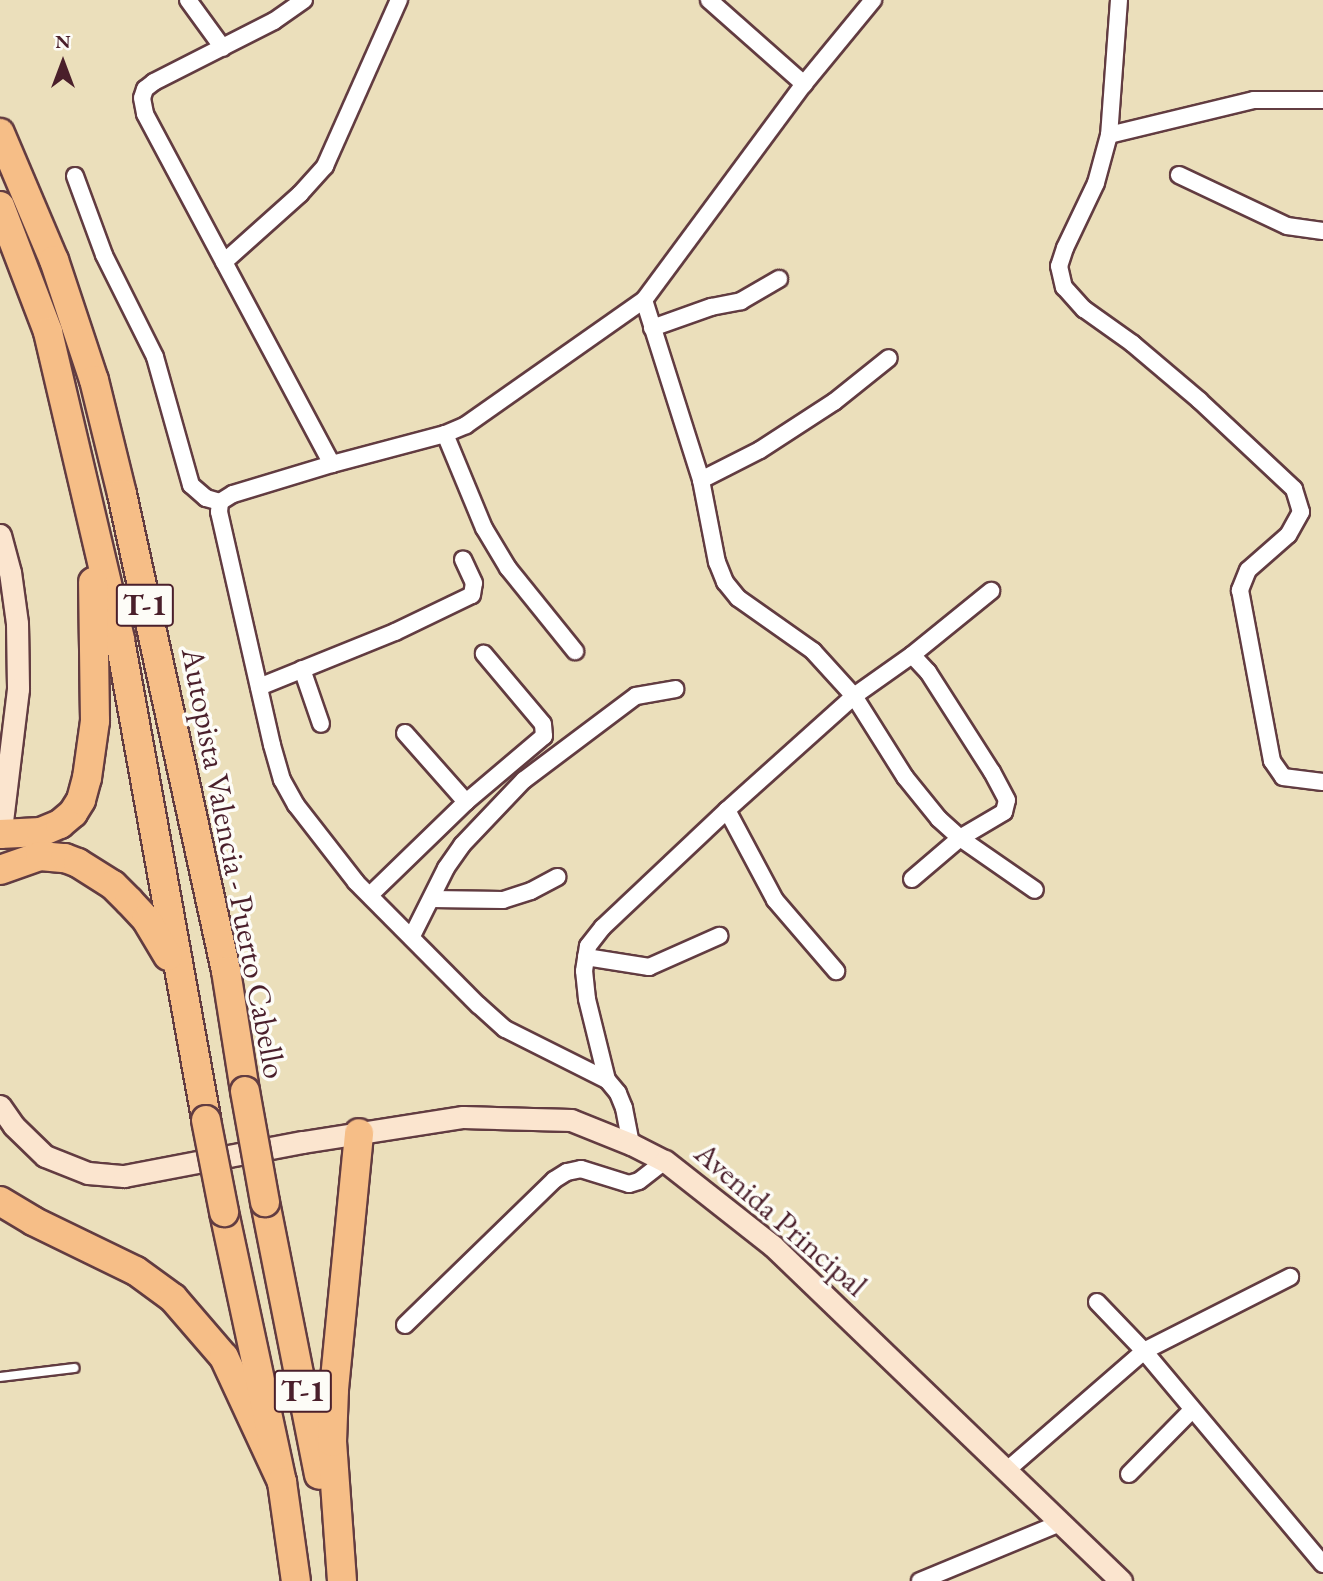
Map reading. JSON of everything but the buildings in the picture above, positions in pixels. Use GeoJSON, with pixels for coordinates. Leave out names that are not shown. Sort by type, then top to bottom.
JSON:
{"type":"FeatureCollection","features":[{"type":"Feature","properties":{"kind":"highway","name":"Autopista Valencia - Puerto Cabello"},"geometry":{"type":"LineString","coordinates":[[0,133],[54,260],[94,380],[122,494],[226,971],[265,1202],[341,1581]]}},
{"type":"Feature","properties":{"kind":"highway","name":"T-1"},"geometry":{"type":"LineString","coordinates":[[0,206],[48,332],[120,640],[206,1120],[282,1482],[296,1581]]}},
{"type":"Feature","properties":{"kind":"highway"},"geometry":{"type":"LineString","coordinates":[[0,835],[41,832],[60,824],[73,813],[81,800],[95,721],[91,520]]}},
{"type":"Feature","properties":{"kind":"highway"},"geometry":{"type":"LineString","coordinates":[[0,870],[26,858],[52,855],[78,863],[113,885],[146,919],[159,938],[185,1006]]}},
{"type":"Feature","properties":{"kind":"highway"},"geometry":{"type":"LineString","coordinates":[[341,1581],[332,1442],[333,1402],[366,1140]]}},
{"type":"Feature","properties":{"kind":"highway"},"geometry":{"type":"LineString","coordinates":[[0,1201],[33,1221],[136,1271],[173,1298],[224,1357],[282,1482]]}},
{"type":"Feature","properties":{"kind":"main road"},"geometry":{"type":"LineString","coordinates":[[0,535],[10,572],[17,623],[18,676],[0,835]]}},
{"type":"Feature","properties":{"kind":"main road","name":"Avenida Principal"},"geometry":{"type":"LineString","coordinates":[[0,1106],[14,1126],[45,1156],[88,1173],[124,1176],[366,1140],[463,1117],[571,1120],[631,1144],[665,1161],[772,1246],[1121,1581]]}},
{"type":"Feature","properties":{"kind":"street"},"geometry":{"type":"LineString","coordinates":[[188,0],[223,48]]}},
{"type":"Feature","properties":{"kind":"street"},"geometry":{"type":"LineString","coordinates":[[304,0],[274,21],[154,82],[145,89],[142,98],[145,114],[332,464]]}},
{"type":"Feature","properties":{"kind":"street"},"geometry":{"type":"LineString","coordinates":[[224,262],[300,194],[324,166],[398,0]]}},
{"type":"Feature","properties":{"kind":"street"},"geometry":{"type":"LineString","coordinates":[[709,0],[804,84]]}},
{"type":"Feature","properties":{"kind":"street"},"geometry":{"type":"LineString","coordinates":[[75,176],[100,245],[155,357],[191,485],[206,498],[220,502],[233,494],[445,434],[466,425],[644,300],[804,84],[873,0]]}},
{"type":"Feature","properties":{"kind":"street"},"geometry":{"type":"LineString","coordinates":[[1119,0],[1109,135],[1096,183],[1059,266],[1064,287],[1084,309],[1133,344],[1199,400],[1294,489],[1301,512],[1288,535],[1248,570],[1240,590],[1272,761],[1283,777],[1323,782]]}},
{"type":"Feature","properties":{"kind":"street"},"geometry":{"type":"LineString","coordinates":[[1109,135],[1254,100],[1323,100]]}},
{"type":"Feature","properties":{"kind":"street"},"geometry":{"type":"LineString","coordinates":[[1179,175],[1287,226],[1323,231]]}},
{"type":"Feature","properties":{"kind":"street"},"geometry":{"type":"LineString","coordinates":[[652,328],[711,307],[741,301],[779,279]]}},
{"type":"Feature","properties":{"kind":"street"},"geometry":{"type":"LineString","coordinates":[[644,300],[701,480],[717,562],[725,582],[738,598],[813,651],[854,696],[905,776],[939,819],[960,838],[1035,890]]}},
{"type":"Feature","properties":{"kind":"street"},"geometry":{"type":"LineString","coordinates":[[701,480],[760,450],[824,409],[889,358]]}},
{"type":"Feature","properties":{"kind":"street"},"geometry":{"type":"LineString","coordinates":[[445,434],[469,498],[490,538],[508,568],[575,651]]}},
{"type":"Feature","properties":{"kind":"street"},"geometry":{"type":"LineString","coordinates":[[220,502],[219,512],[282,780],[316,833],[370,895],[478,1005],[505,1029],[607,1080],[618,1093],[624,1108],[631,1144]]}},
{"type":"Feature","properties":{"kind":"street"},"geometry":{"type":"LineString","coordinates":[[259,687],[396,632],[471,595],[474,583],[463,559]]}},
{"type":"Feature","properties":{"kind":"street"},"geometry":{"type":"LineString","coordinates":[[607,1080],[587,999],[588,946],[603,927],[727,810],[854,696],[912,655],[991,591]]}},
{"type":"Feature","properties":{"kind":"street"},"geometry":{"type":"LineString","coordinates":[[370,895],[466,802],[544,736],[545,729],[484,654]]}},
{"type":"Feature","properties":{"kind":"street"},"geometry":{"type":"LineString","coordinates":[[912,655],[935,683],[1007,800],[1004,812],[960,838],[912,879]]}},
{"type":"Feature","properties":{"kind":"street"},"geometry":{"type":"LineString","coordinates":[[302,669],[321,724]]}},
{"type":"Feature","properties":{"kind":"street"},"geometry":{"type":"LineString","coordinates":[[412,936],[446,868],[462,845],[524,780],[636,696],[675,688]]}},
{"type":"Feature","properties":{"kind":"street"},"geometry":{"type":"LineString","coordinates":[[405,733],[466,802]]}},
{"type":"Feature","properties":{"kind":"street"},"geometry":{"type":"LineString","coordinates":[[727,810],[775,900],[836,971]]}},
{"type":"Feature","properties":{"kind":"street"},"geometry":{"type":"LineString","coordinates":[[432,899],[503,900],[531,891],[556,877]]}},
{"type":"Feature","properties":{"kind":"street"},"geometry":{"type":"LineString","coordinates":[[586,957],[649,967],[719,936]]}},
{"type":"Feature","properties":{"kind":"street"},"geometry":{"type":"LineString","coordinates":[[405,1325],[554,1180],[566,1172],[581,1169],[629,1184],[639,1181],[665,1161]]}},
{"type":"Feature","properties":{"kind":"street"},"geometry":{"type":"LineString","coordinates":[[1006,1471],[1144,1351],[1290,1277]]}},
{"type":"Feature","properties":{"kind":"street"},"geometry":{"type":"LineString","coordinates":[[1097,1302],[1144,1351],[1323,1564]]}},
{"type":"Feature","properties":{"kind":"street"},"geometry":{"type":"LineString","coordinates":[[1129,1474],[1192,1410]]}},
{"type":"Feature","properties":{"kind":"street"},"geometry":{"type":"LineString","coordinates":[[920,1581],[1060,1522]]}},
{"type":"Feature","properties":{"kind":"lane"},"geometry":{"type":"LineString","coordinates":[[0,1377],[74,1368]]}}]}
